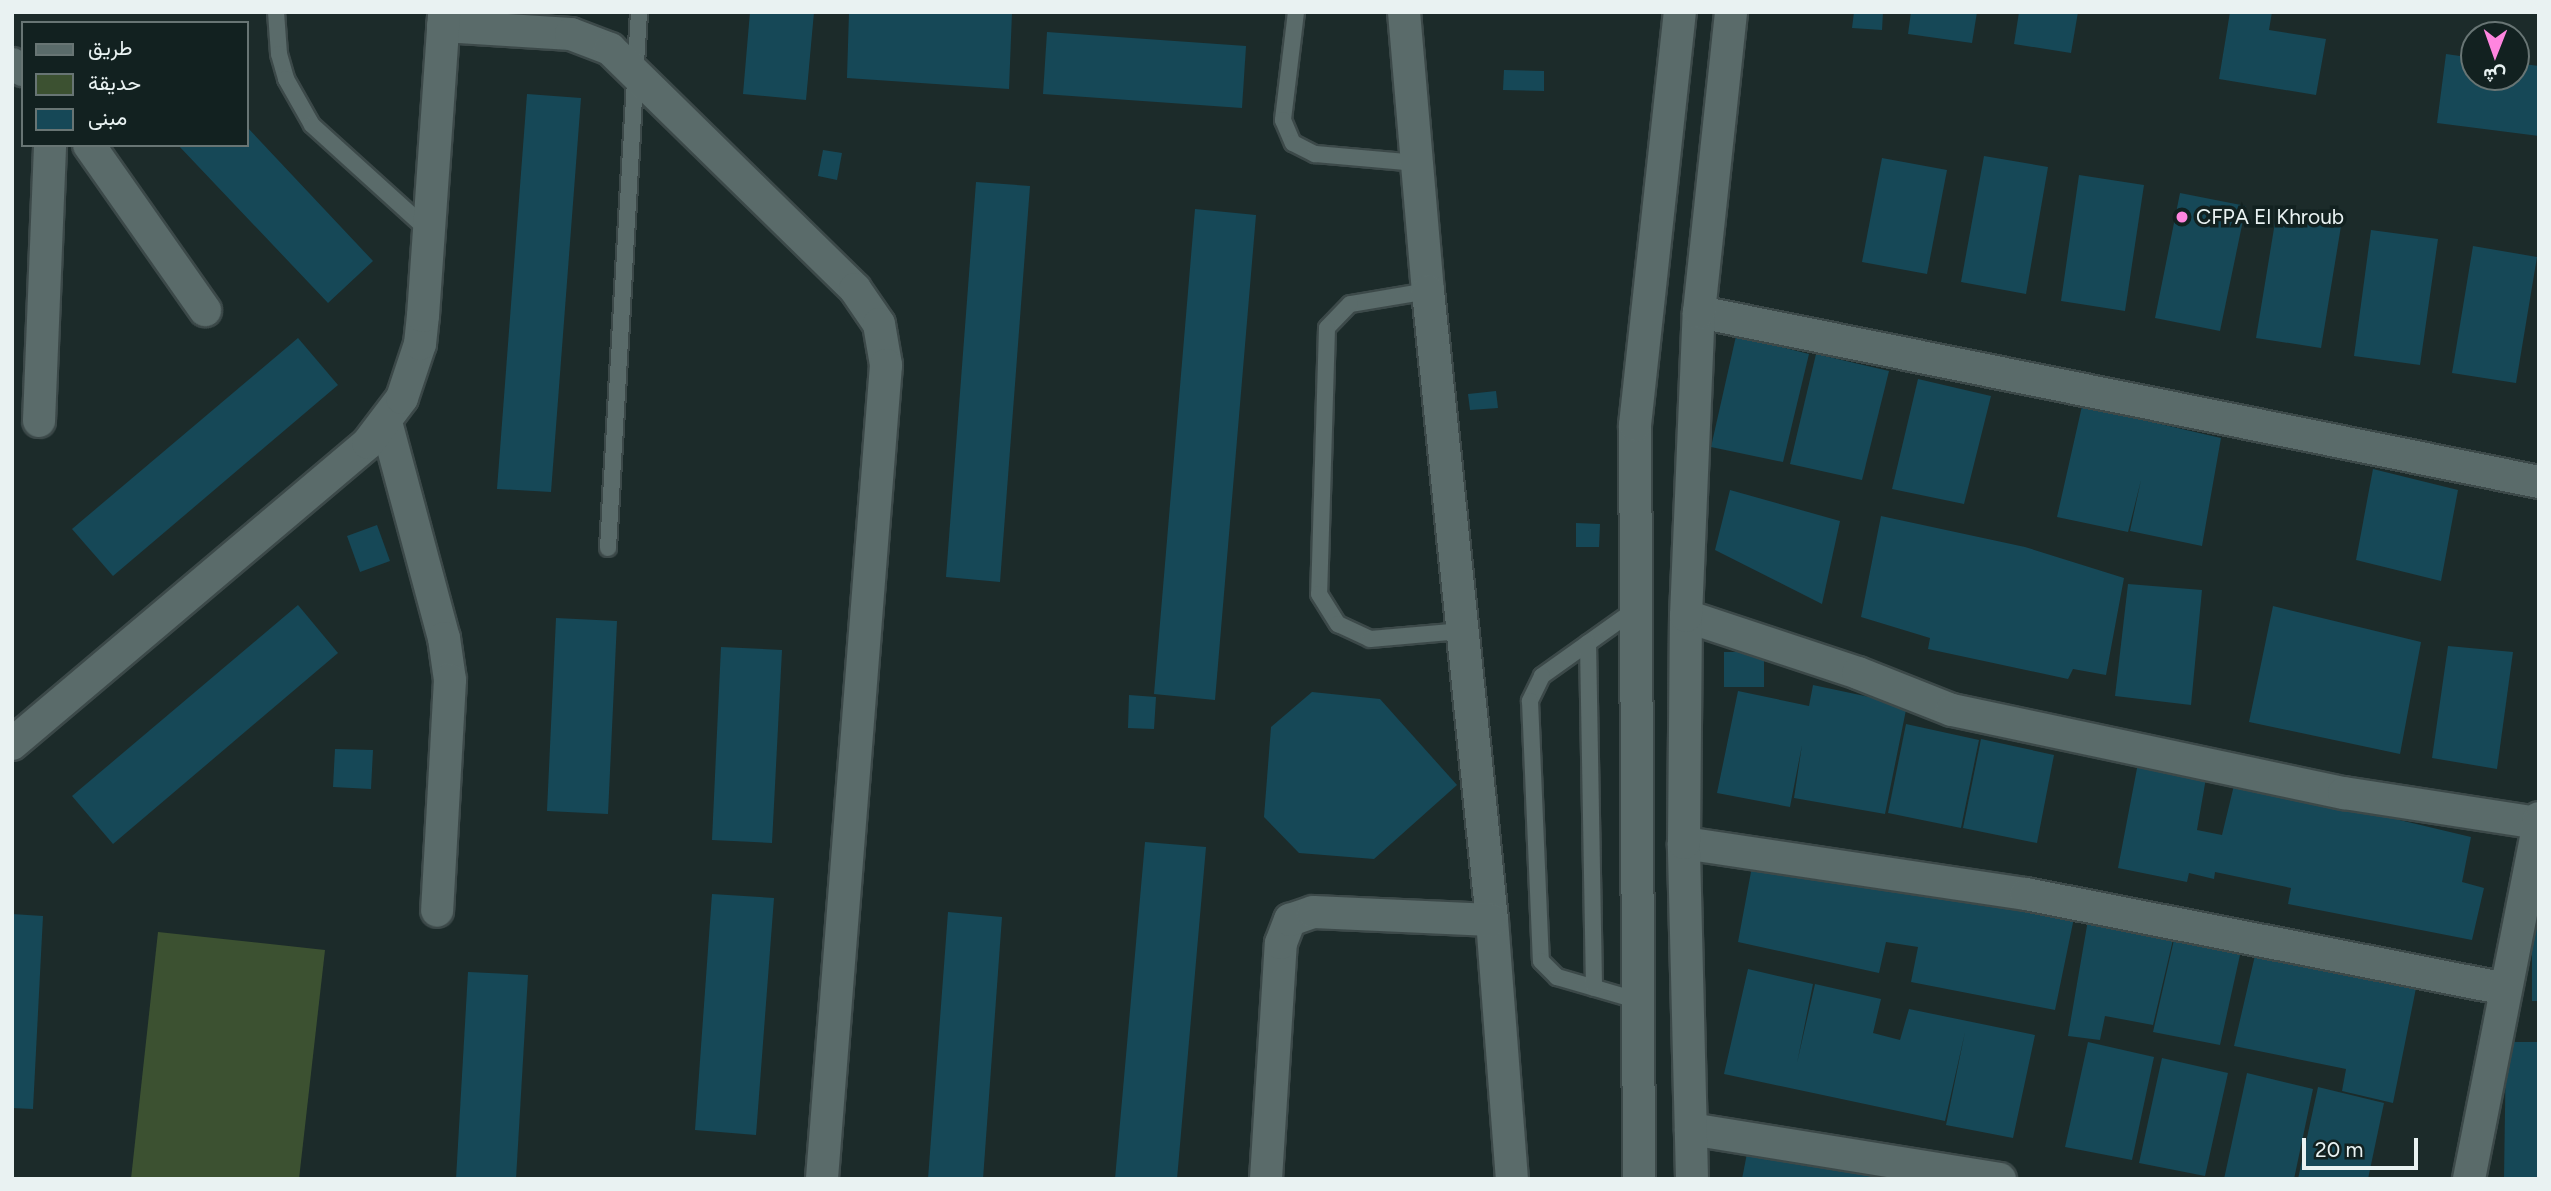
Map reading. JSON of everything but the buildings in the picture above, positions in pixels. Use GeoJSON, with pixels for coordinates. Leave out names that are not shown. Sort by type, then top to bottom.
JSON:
{"type":"FeatureCollection","features":[{"type":"Feature","properties":{"kind":"street"},"geometry":{"type":"LineString","coordinates":[[1404,12],[1427,292],[1492,920],[1512,1179]]}},
{"type":"Feature","properties":{"kind":"street"},"geometry":{"type":"LineString","coordinates":[[1639,1179],[1633,611],[1639,363],[1680,12]]}},
{"type":"Feature","properties":{"kind":"street"},"geometry":{"type":"LineString","coordinates":[[1692,1179],[1684,843],[1686,616],[1699,312],[1731,12]]}},
{"type":"Feature","properties":{"kind":"street"},"geometry":{"type":"LineString","coordinates":[[12,744],[368,443],[402,398],[420,344],[443,19],[585,37],[610,49],[855,289],[870,306],[885,345],[822,1179]]}},
{"type":"Feature","properties":{"kind":"street"},"geometry":{"type":"LineString","coordinates":[[39,421],[50,147]]}},
{"type":"Feature","properties":{"kind":"street"},"geometry":{"type":"LineString","coordinates":[[90,147],[205,310]]}},
{"type":"Feature","properties":{"kind":"street"},"geometry":{"type":"LineString","coordinates":[[1699,312],[2539,482]]}},
{"type":"Feature","properties":{"kind":"street"},"geometry":{"type":"LineString","coordinates":[[386,422],[444,638],[450,680],[437,911]]}},
{"type":"Feature","properties":{"kind":"street"},"geometry":{"type":"LineString","coordinates":[[1686,616],[1858,673],[1952,710],[2344,793],[2538,822],[2469,1179]]}},
{"type":"Feature","properties":{"kind":"street"},"geometry":{"type":"LineString","coordinates":[[1684,843],[2026,894],[2506,989]]}},
{"type":"Feature","properties":{"kind":"street"},"geometry":{"type":"LineString","coordinates":[[1266,1179],[1281,943],[1290,920],[1313,912],[1492,920]]}},
{"type":"Feature","properties":{"kind":"street"},"geometry":{"type":"LineString","coordinates":[[1692,1129],[2000,1179]]}},
{"type":"Feature","properties":{"kind":"lane"},"geometry":{"type":"LineString","coordinates":[[276,12],[279,54],[286,79],[312,125],[429,231]]}},
{"type":"Feature","properties":{"kind":"lane"},"geometry":{"type":"LineString","coordinates":[[608,548],[639,12]]}},
{"type":"Feature","properties":{"kind":"lane"},"geometry":{"type":"LineString","coordinates":[[1296,12],[1283,120],[1293,143],[1315,154],[1418,163]]}},
{"type":"Feature","properties":{"kind":"lane"},"geometry":{"type":"LineString","coordinates":[[1427,292],[1350,304],[1327,328],[1319,594],[1338,624],[1370,639],[1461,631]]}},
{"type":"Feature","properties":{"kind":"lane"},"geometry":{"type":"LineString","coordinates":[[1633,611],[1542,676],[1530,701],[1541,961],[1557,977],[1636,1000]]}},
{"type":"Feature","properties":{"kind":"lane"},"geometry":{"type":"LineString","coordinates":[[1588,643],[1594,988]]}},
{"type":"Feature","properties":{"kind":"green space"},"geometry":{"type":"Polygon","coordinates":[[[158,932],[325,950],[299,1179],[131,1179],[158,932]]]}},
{"type":"Feature","properties":{"kind":"place","name":"CFPA El Khroub"},"geometry":{"type":"Point","coordinates":[2182,217]}}]}
